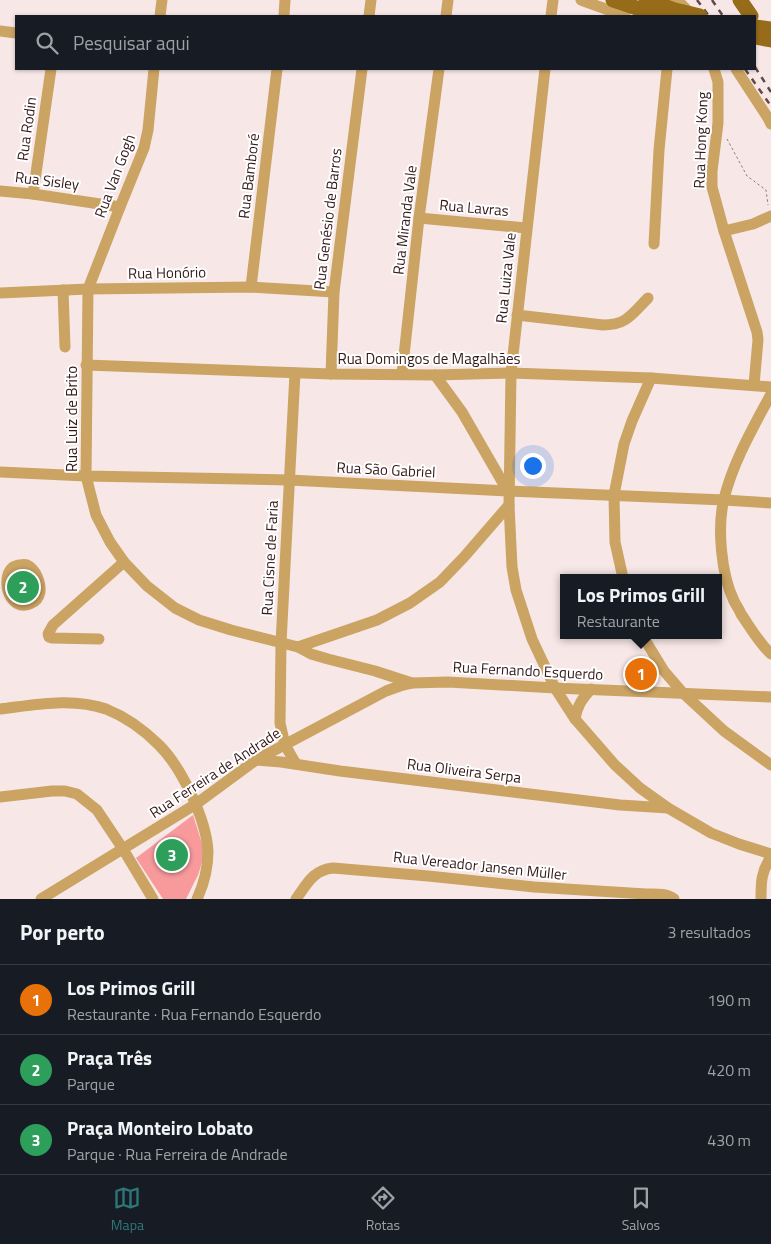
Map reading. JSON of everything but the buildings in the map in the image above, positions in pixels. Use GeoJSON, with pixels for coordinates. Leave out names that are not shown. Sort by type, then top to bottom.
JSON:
{"type":"FeatureCollection","features":[{"type":"Feature","properties":{"kind":"main road"},"geometry":{"type":"LineString","coordinates":[[613,0],[657,15]]}},
{"type":"Feature","properties":{"kind":"main road"},"geometry":{"type":"LineString","coordinates":[[646,0],[694,15]]}},
{"type":"Feature","properties":{"kind":"main road"},"geometry":{"type":"LineString","coordinates":[[740,0],[750,15]]}},
{"type":"Feature","properties":{"kind":"main road"},"geometry":{"type":"LineString","coordinates":[[756,22],[768,38]]}},
{"type":"Feature","properties":{"kind":"main road"},"geometry":{"type":"LineString","coordinates":[[756,28],[768,38]]}},
{"type":"Feature","properties":{"kind":"street"},"geometry":{"type":"LineString","coordinates":[[160,15],[162,0]]}},
{"type":"Feature","properties":{"kind":"street"},"geometry":{"type":"LineString","coordinates":[[284,15],[286,0]]}},
{"type":"Feature","properties":{"kind":"street"},"geometry":{"type":"LineString","coordinates":[[369,15],[371,0]]}},
{"type":"Feature","properties":{"kind":"street"},"geometry":{"type":"LineString","coordinates":[[446,15],[448,0]]}},
{"type":"Feature","properties":{"kind":"street"},"geometry":{"type":"LineString","coordinates":[[551,15],[553,0]]}},
{"type":"Feature","properties":{"kind":"street"},"geometry":{"type":"LineString","coordinates":[[581,0],[622,15]]}},
{"type":"Feature","properties":{"kind":"street"},"geometry":{"type":"LineString","coordinates":[[655,15],[659,7],[657,0]]}},
{"type":"Feature","properties":{"kind":"street"},"geometry":{"type":"LineString","coordinates":[[673,0],[694,15]]}},
{"type":"Feature","properties":{"kind":"street"},"geometry":{"type":"LineString","coordinates":[[0,31],[15,33]]}},
{"type":"Feature","properties":{"kind":"street","name":"Rua Rodin"},"geometry":{"type":"LineString","coordinates":[[33,194],[51,70]]}},
{"type":"Feature","properties":{"kind":"street","name":"Rua Van Gogh"},"geometry":{"type":"LineString","coordinates":[[88,289],[144,148],[148,130],[154,70]]}},
{"type":"Feature","properties":{"kind":"street","name":"Rua Bamboré"},"geometry":{"type":"LineString","coordinates":[[251,287],[277,70]]}},
{"type":"Feature","properties":{"kind":"street","name":"Rua Genésio de Barros"},"geometry":{"type":"LineString","coordinates":[[330,374],[334,292],[362,70]]}},
{"type":"Feature","properties":{"kind":"street","name":"Rua Miranda Vale"},"geometry":{"type":"LineString","coordinates":[[402,374],[419,218],[439,70]]}},
{"type":"Feature","properties":{"kind":"street","name":"Rua Luiza Vale"},"geometry":{"type":"LineString","coordinates":[[545,70],[511,373],[508,491],[512,567],[516,590],[532,638],[555,688],[575,718],[615,765],[640,788],[668,808],[711,833],[771,856]]}},
{"type":"Feature","properties":{"kind":"street"},"geometry":{"type":"LineString","coordinates":[[654,244],[659,150],[667,70]]}},
{"type":"Feature","properties":{"kind":"street","name":"Rua Hong Kong"},"geometry":{"type":"LineString","coordinates":[[714,70],[718,82],[718,123],[712,166],[712,187],[724,231],[757,332],[754,385]]}},
{"type":"Feature","properties":{"kind":"street"},"geometry":{"type":"LineString","coordinates":[[737,70],[771,124]]}},
{"type":"Feature","properties":{"kind":"street","name":"Rua Sisley"},"geometry":{"type":"LineString","coordinates":[[0,191],[120,206]]}},
{"type":"Feature","properties":{"kind":"street"},"geometry":{"type":"LineString","coordinates":[[724,231],[753,224],[771,216]]}},
{"type":"Feature","properties":{"kind":"street","name":"Rua Lavras"},"geometry":{"type":"LineString","coordinates":[[419,218],[526,228]]}},
{"type":"Feature","properties":{"kind":"street","name":"Rua Honório"},"geometry":{"type":"LineString","coordinates":[[0,293],[88,289],[251,287],[334,292]]}},
{"type":"Feature","properties":{"kind":"street","name":"Rua Luiz de Brito"},"geometry":{"type":"LineString","coordinates":[[88,289],[86,476],[96,515],[110,542],[124,562],[146,586],[175,608],[199,620],[298,647]]}},
{"type":"Feature","properties":{"kind":"street"},"geometry":{"type":"LineString","coordinates":[[63,290],[64,348]]}},
{"type":"Feature","properties":{"kind":"street"},"geometry":{"type":"LineString","coordinates":[[517,315],[614,325],[630,317],[648,298]]}},
{"type":"Feature","properties":{"kind":"street","name":"Rua Domingos de Magalhães"},"geometry":{"type":"LineString","coordinates":[[86,365],[330,374],[435,375],[511,373],[651,378],[771,387]]}},
{"type":"Feature","properties":{"kind":"street","name":"Rua Cisne de Faria"},"geometry":{"type":"LineString","coordinates":[[285,745],[280,723],[281,643],[295,373]]}},
{"type":"Feature","properties":{"kind":"street"},"geometry":{"type":"LineString","coordinates":[[435,375],[462,412],[508,491]]}},
{"type":"Feature","properties":{"kind":"street"},"geometry":{"type":"LineString","coordinates":[[622,574],[615,542],[614,495],[624,444],[651,378]]}},
{"type":"Feature","properties":{"kind":"street"},"geometry":{"type":"LineString","coordinates":[[771,394],[738,458],[724,500],[721,528],[721,552],[733,600],[766,650],[771,654]]}},
{"type":"Feature","properties":{"kind":"street","name":"Rua São Gabriel"},"geometry":{"type":"LineString","coordinates":[[0,472],[86,476],[289,480],[771,503]]}},
{"type":"Feature","properties":{"kind":"street"},"geometry":{"type":"LineString","coordinates":[[298,647],[377,620],[410,603],[440,582],[509,505]]}},
{"type":"Feature","properties":{"kind":"street"},"geometry":{"type":"LineString","coordinates":[[99,639],[52,638],[48,634],[53,625],[124,562]]}},
{"type":"Feature","properties":{"kind":"street"},"geometry":{"type":"LineString","coordinates":[[644,639],[664,671],[683,693],[724,731],[771,765]]}},
{"type":"Feature","properties":{"kind":"street","name":"Rua Fernando Esquerdo"},"geometry":{"type":"LineString","coordinates":[[298,647],[311,654],[412,683],[448,682],[771,697]]}},
{"type":"Feature","properties":{"kind":"street"},"geometry":{"type":"LineString","coordinates":[[375,671],[381,680],[380,694]]}},
{"type":"Feature","properties":{"kind":"street","name":"Rua Ferreira de Andrade"},"geometry":{"type":"LineString","coordinates":[[41,899],[196,804],[256,760],[380,694],[412,683]]}},
{"type":"Feature","properties":{"kind":"street"},"geometry":{"type":"LineString","coordinates":[[575,718],[581,700],[591,689]]}},
{"type":"Feature","properties":{"kind":"street"},"geometry":{"type":"LineString","coordinates":[[0,709],[57,703],[80,704],[105,709],[123,717],[142,729],[160,746],[177,768],[196,804],[205,834],[208,851],[207,870],[202,889],[196,899]]}},
{"type":"Feature","properties":{"kind":"street"},"geometry":{"type":"LineString","coordinates":[[281,762],[285,745]]}},
{"type":"Feature","properties":{"kind":"street"},"geometry":{"type":"LineString","coordinates":[[285,745],[296,764]]}},
{"type":"Feature","properties":{"kind":"street","name":"Rua Oliveira Serpa"},"geometry":{"type":"LineString","coordinates":[[256,760],[601,803],[668,808]]}},
{"type":"Feature","properties":{"kind":"street"},"geometry":{"type":"LineString","coordinates":[[0,797],[65,790],[77,794],[97,810],[153,899]]}},
{"type":"Feature","properties":{"kind":"street"},"geometry":{"type":"LineString","coordinates":[[761,899],[761,878],[771,856]]}},
{"type":"Feature","properties":{"kind":"street","name":"Rua Vereador Jansen Müller"},"geometry":{"type":"LineString","coordinates":[[296,899],[316,873],[324,869],[333,868],[644,897],[662,894],[669,895],[674,899]]}},
{"type":"Feature","properties":{"kind":"path"},"geometry":{"type":"LineString","coordinates":[[728,141],[747,176],[766,190],[771,216]]}},
{"type":"Feature","properties":{"kind":"shaded area"},"geometry":{"type":"Polygon","coordinates":[[[19,571],[31,576],[38,591],[33,598],[22,602],[8,582],[19,571]]]}},
{"type":"Feature","properties":{"kind":"shaded area"},"geometry":{"type":"Polygon","coordinates":[[[193,815],[205,853],[198,875],[186,899],[163,899],[136,858],[193,815]]]}},
{"type":"Feature","properties":{"kind":"railway"},"geometry":{"type":"LineString","coordinates":[[697,0],[708,15]]}},
{"type":"Feature","properties":{"kind":"railway"},"geometry":{"type":"LineString","coordinates":[[712,0],[722,15]]}},
{"type":"Feature","properties":{"kind":"railway"},"geometry":{"type":"LineString","coordinates":[[756,69],[771,92]]}},
{"type":"Feature","properties":{"kind":"railway"},"geometry":{"type":"LineString","coordinates":[[746,70],[771,106]]}},
{"type":"Feature","properties":{"kind":"place","name":"Praça Três"},"geometry":{"type":"Point","coordinates":[23,587]}},
{"type":"Feature","properties":{"kind":"place","name":"Los Primos Grill"},"geometry":{"type":"Point","coordinates":[641,674]}},
{"type":"Feature","properties":{"kind":"place","name":"Praça Monteiro Lobato"},"geometry":{"type":"Point","coordinates":[172,855]}}]}
